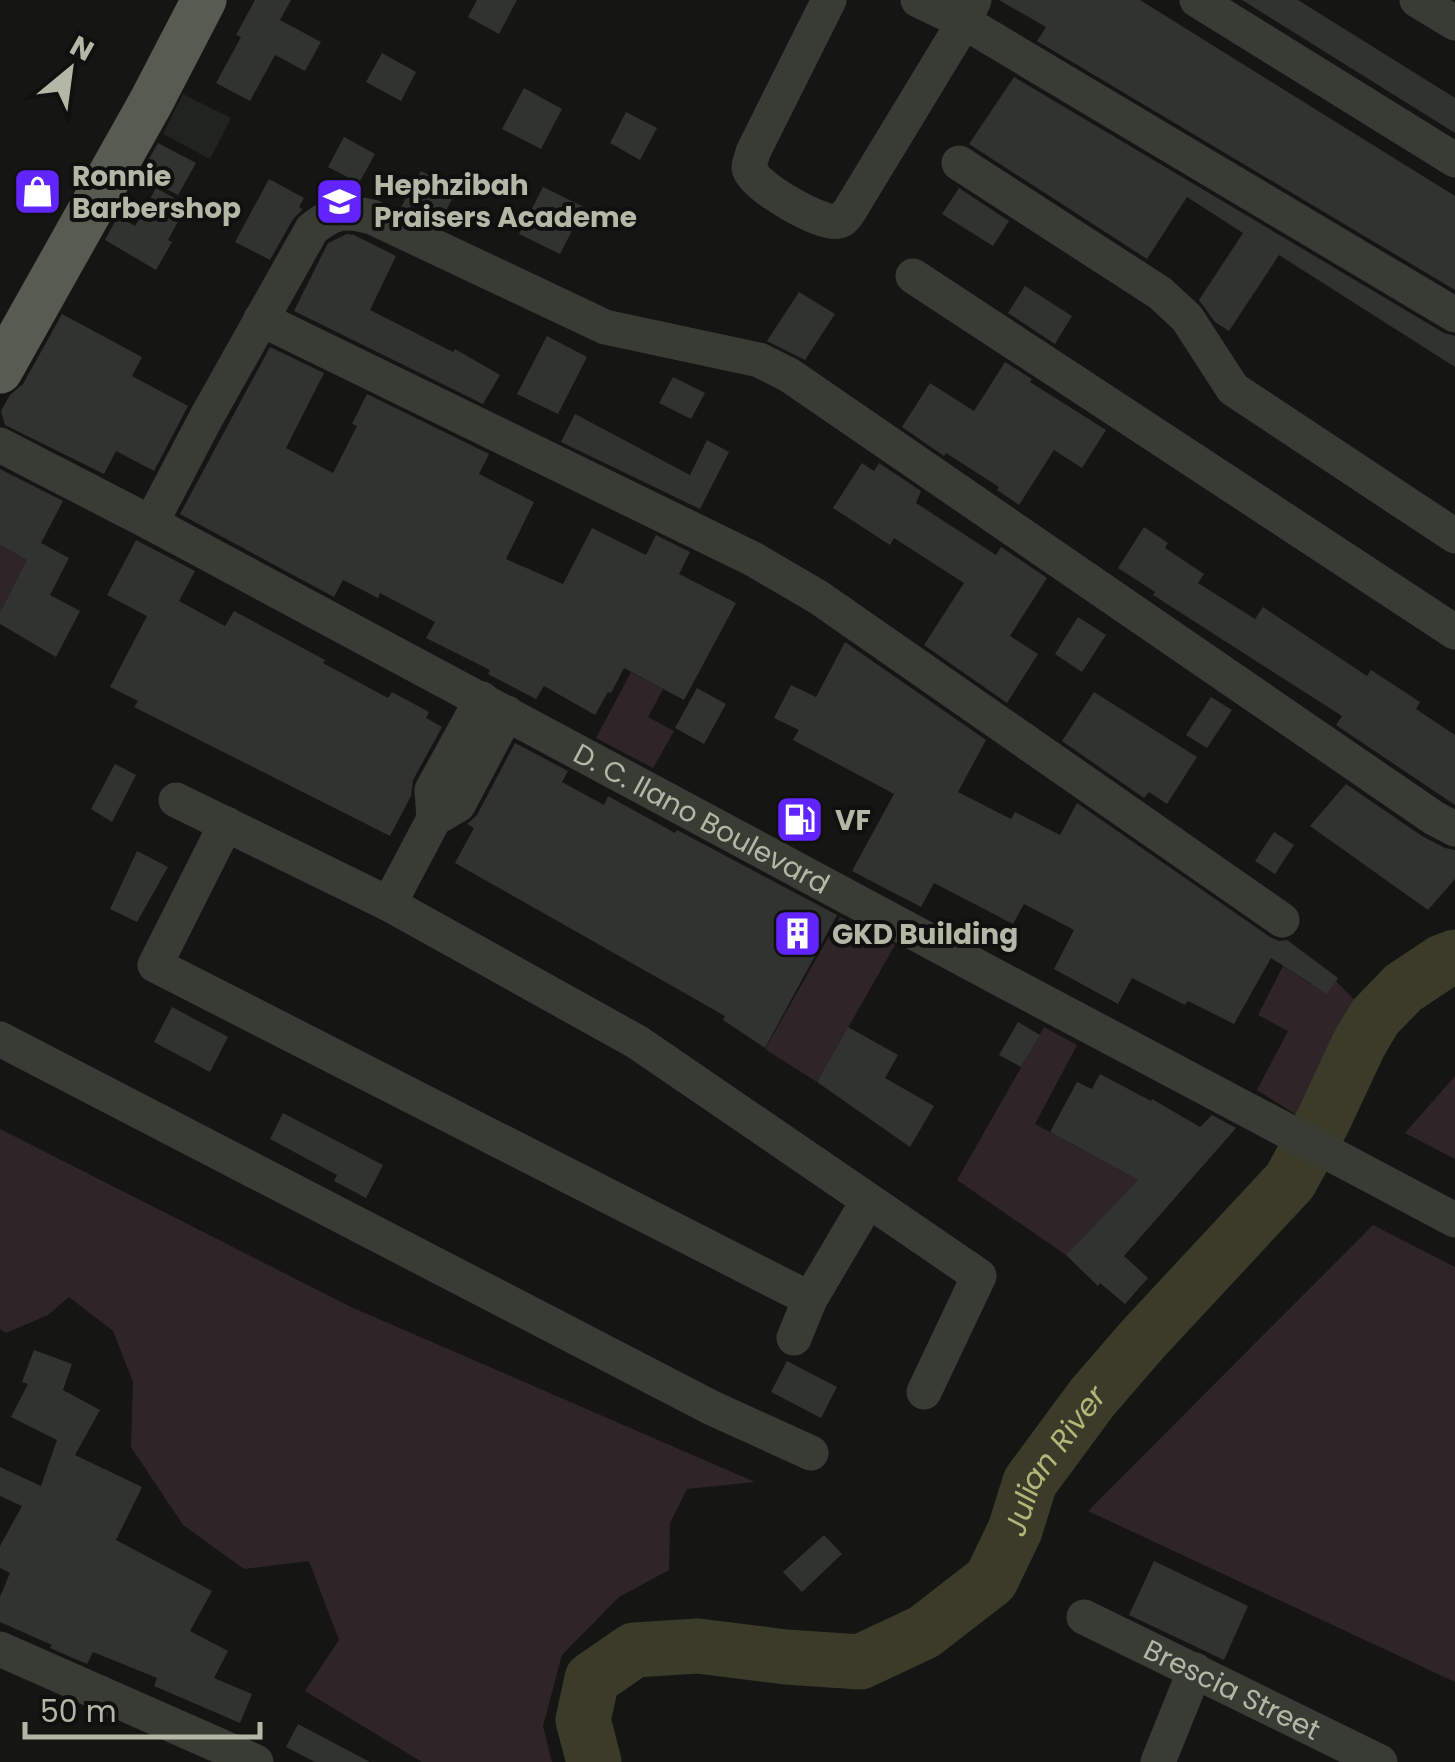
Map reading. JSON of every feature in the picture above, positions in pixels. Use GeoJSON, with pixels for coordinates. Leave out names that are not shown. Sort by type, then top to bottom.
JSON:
{"type":"FeatureCollection","features":[{"type":"Feature","properties":{"kind":"main road"},"geometry":{"type":"LineString","coordinates":[[0,371],[204,0]]}},
{"type":"Feature","properties":{"kind":"street"},"geometry":{"type":"LineString","coordinates":[[828,0],[753,152],[749,168],[764,188],[820,220],[835,223],[850,210],[969,11]]}},
{"type":"Feature","properties":{"kind":"street"},"geometry":{"type":"LineString","coordinates":[[918,0],[969,11],[1455,315]]}},
{"type":"Feature","properties":{"kind":"street"},"geometry":{"type":"LineString","coordinates":[[1197,0],[1455,160]]}},
{"type":"Feature","properties":{"kind":"street"},"geometry":{"type":"LineString","coordinates":[[959,163],[1160,293],[1187,318],[1233,389],[1455,536]]}},
{"type":"Feature","properties":{"kind":"street"},"geometry":{"type":"LineString","coordinates":[[151,523],[312,229],[332,214],[372,216],[605,327],[760,360],[789,374],[1455,830]]}},
{"type":"Feature","properties":{"kind":"street"},"geometry":{"type":"LineString","coordinates":[[914,276],[1455,632]]}},
{"type":"Feature","properties":{"kind":"street"},"geometry":{"type":"LineString","coordinates":[[261,319],[753,559],[818,597],[1282,920]]}},
{"type":"Feature","properties":{"kind":"street","name":"D. C. Ilano Boulevard"},"geometry":{"type":"LineString","coordinates":[[0,445],[1455,1220]]}},
{"type":"Feature","properties":{"kind":"street"},"geometry":{"type":"LineString","coordinates":[[389,904],[434,818],[432,790],[495,706]]}},
{"type":"Feature","properties":{"kind":"street"},"geometry":{"type":"LineString","coordinates":[[176,800],[389,904],[636,1042],[979,1276],[924,1392]]}},
{"type":"Feature","properties":{"kind":"street"},"geometry":{"type":"LineString","coordinates":[[226,824],[155,966],[810,1299]]}},
{"type":"Feature","properties":{"kind":"street"},"geometry":{"type":"LineString","coordinates":[[0,1039],[712,1408],[810,1452]]}},
{"type":"Feature","properties":{"kind":"street"},"geometry":{"type":"LineString","coordinates":[[794,1338],[810,1299],[868,1201]]}},
{"type":"Feature","properties":{"kind":"street","name":"Brescia Street"},"geometry":{"type":"LineString","coordinates":[[1084,1617],[1379,1762]]}},
{"type":"Feature","properties":{"kind":"street"},"geometry":{"type":"LineString","coordinates":[[0,1649],[256,1762]]}},
{"type":"Feature","properties":{"kind":"street"},"geometry":{"type":"LineString","coordinates":[[1158,1762],[1195,1670]]}},
{"type":"Feature","properties":{"kind":"shaded area"},"geometry":{"type":"Polygon","coordinates":[[[183,94],[231,118],[210,159],[163,134],[183,94]]]}},
{"type":"Feature","properties":{"kind":"shaded area"},"geometry":{"type":"Polygon","coordinates":[[[0,545],[27,560],[0,612],[0,545]]]}},
{"type":"Feature","properties":{"kind":"shaded area"},"geometry":{"type":"Polygon","coordinates":[[[631,672],[663,689],[648,717],[674,731],[653,768],[596,738],[631,672]]]}},
{"type":"Feature","properties":{"kind":"shaded area"},"geometry":{"type":"Polygon","coordinates":[[[840,917],[895,945],[817,1082],[765,1049],[840,917]]]}},
{"type":"Feature","properties":{"kind":"shaded area"},"geometry":{"type":"Polygon","coordinates":[[[1283,966],[1312,985],[1322,966],[1356,1002],[1298,1116],[1257,1090],[1288,1031],[1258,1015],[1283,966]]]}},
{"type":"Feature","properties":{"kind":"shaded area"},"geometry":{"type":"Polygon","coordinates":[[[1044,1027],[1077,1045],[1035,1124],[1138,1180],[1066,1255],[957,1180],[1044,1027]]]}},
{"type":"Feature","properties":{"kind":"shaded area"},"geometry":{"type":"Polygon","coordinates":[[[1455,1076],[1455,1159],[1405,1133],[1455,1076]]]}},
{"type":"Feature","properties":{"kind":"shaded area"},"geometry":{"type":"Polygon","coordinates":[[[0,1129],[351,1307],[755,1482],[687,1489],[670,1523],[669,1570],[619,1597],[562,1655],[543,1726],[552,1762],[422,1762],[305,1691],[339,1640],[309,1561],[244,1569],[183,1525],[131,1447],[133,1382],[113,1331],[69,1297],[48,1315],[6,1333],[0,1329],[0,1129]]]}},
{"type":"Feature","properties":{"kind":"shaded area"},"geometry":{"type":"Polygon","coordinates":[[[1373,1225],[1455,1267],[1455,1682],[1088,1511],[1373,1225]]]}},
{"type":"Feature","properties":{"kind":"building"},"geometry":{"type":"Polygon","coordinates":[[[255,0],[291,0],[280,20],[321,42],[305,71],[275,55],[250,101],[216,83],[241,37],[236,35],[255,0]]]}},
{"type":"Feature","properties":{"kind":"building"},"geometry":{"type":"Polygon","coordinates":[[[477,0],[517,0],[499,34],[468,17],[477,0]]]}},
{"type":"Feature","properties":{"kind":"building"},"geometry":{"type":"Polygon","coordinates":[[[999,0],[1140,0],[1455,196],[1455,290],[1037,41],[1046,27],[999,0]]]}},
{"type":"Feature","properties":{"kind":"building"},"geometry":{"type":"Polygon","coordinates":[[[1242,0],[1298,0],[1455,98],[1455,133],[1242,0]]]}},
{"type":"Feature","properties":{"kind":"building"},"geometry":{"type":"Polygon","coordinates":[[[382,53],[416,72],[401,101],[366,82],[382,53]]]}},
{"type":"Feature","properties":{"kind":"building"},"geometry":{"type":"Polygon","coordinates":[[[1014,77],[1455,336],[1455,367],[1279,255],[1229,331],[1215,322],[1199,300],[1243,233],[1187,197],[1147,259],[969,144],[1014,77]]]}},
{"type":"Feature","properties":{"kind":"building"},"geometry":{"type":"Polygon","coordinates":[[[524,88],[562,109],[541,149],[502,129],[524,88]]]}},
{"type":"Feature","properties":{"kind":"building"},"geometry":{"type":"Polygon","coordinates":[[[626,112],[657,128],[640,160],[610,143],[626,112]]]}},
{"type":"Feature","properties":{"kind":"building"},"geometry":{"type":"Polygon","coordinates":[[[344,137],[375,154],[359,183],[328,167],[344,137]]]}},
{"type":"Feature","properties":{"kind":"building"},"geometry":{"type":"Polygon","coordinates":[[[158,143],[196,163],[178,195],[140,175],[158,143]]]}},
{"type":"Feature","properties":{"kind":"building"},"geometry":{"type":"Polygon","coordinates":[[[421,171],[457,190],[438,225],[401,207],[421,171]]]}},
{"type":"Feature","properties":{"kind":"building"},"geometry":{"type":"Polygon","coordinates":[[[269,179],[304,198],[299,207],[303,209],[270,260],[235,242],[269,179]]]}},
{"type":"Feature","properties":{"kind":"building"},"geometry":{"type":"Polygon","coordinates":[[[543,187],[584,207],[560,254],[519,234],[543,187]]]}},
{"type":"Feature","properties":{"kind":"building"},"geometry":{"type":"Polygon","coordinates":[[[156,188],[187,205],[156,270],[105,240],[118,216],[135,226],[156,188]]]}},
{"type":"Feature","properties":{"kind":"building"},"geometry":{"type":"Polygon","coordinates":[[[959,188],[1009,221],[993,246],[942,214],[959,188]]]}},
{"type":"Feature","properties":{"kind":"building"},"geometry":{"type":"Polygon","coordinates":[[[347,234],[396,256],[370,310],[453,352],[455,349],[500,375],[483,404],[294,311],[328,243],[347,234]]]}},
{"type":"Feature","properties":{"kind":"building"},"geometry":{"type":"Polygon","coordinates":[[[1025,286],[1072,316],[1055,344],[1008,313],[1025,286]]]}},
{"type":"Feature","properties":{"kind":"building"},"geometry":{"type":"Polygon","coordinates":[[[799,292],[835,314],[805,360],[767,341],[799,292]]]}},
{"type":"Feature","properties":{"kind":"building"},"geometry":{"type":"Polygon","coordinates":[[[62,314],[142,357],[132,376],[188,406],[154,471],[116,451],[104,474],[5,425],[1,411],[10,395],[23,384],[62,314]]]}},
{"type":"Feature","properties":{"kind":"building"},"geometry":{"type":"Polygon","coordinates":[[[547,336],[587,357],[558,414],[517,394],[547,336]]]}},
{"type":"Feature","properties":{"kind":"building"},"geometry":{"type":"Polygon","coordinates":[[[270,347],[324,373],[286,448],[333,473],[357,426],[352,424],[367,394],[489,454],[479,474],[534,502],[506,559],[563,584],[592,528],[646,555],[656,535],[690,552],[679,574],[736,603],[684,700],[624,668],[595,715],[544,686],[536,699],[488,674],[490,670],[426,638],[435,622],[380,593],[378,598],[343,580],[334,597],[180,514],[270,347]]]}},
{"type":"Feature","properties":{"kind":"building"},"geometry":{"type":"Polygon","coordinates":[[[1005,362],[1106,430],[1082,468],[1054,450],[1019,505],[997,490],[999,487],[902,427],[930,383],[974,411],[1005,362]]]}},
{"type":"Feature","properties":{"kind":"building"},"geometry":{"type":"Polygon","coordinates":[[[673,377],[705,393],[691,419],[659,403],[673,377]]]}},
{"type":"Feature","properties":{"kind":"building"},"geometry":{"type":"Polygon","coordinates":[[[575,414],[690,475],[707,440],[729,452],[700,509],[561,442],[575,414]]]}},
{"type":"Feature","properties":{"kind":"building"},"geometry":{"type":"Polygon","coordinates":[[[862,463],[874,471],[879,463],[921,491],[916,503],[996,555],[1001,547],[1047,578],[1010,636],[1038,654],[1007,703],[924,645],[964,583],[894,538],[890,545],[833,508],[862,463]]]}},
{"type":"Feature","properties":{"kind":"building"},"geometry":{"type":"Polygon","coordinates":[[[0,469],[63,501],[41,543],[69,558],[50,595],[80,611],[56,657],[0,624],[0,612],[27,560],[0,545],[0,469]]]}},
{"type":"Feature","properties":{"kind":"building"},"geometry":{"type":"Polygon","coordinates":[[[1144,527],[1168,543],[1165,548],[1204,574],[1198,583],[1255,619],[1263,607],[1367,676],[1371,670],[1420,702],[1416,709],[1455,735],[1455,805],[1336,725],[1342,716],[1153,595],[1155,592],[1118,568],[1144,527]]]}},
{"type":"Feature","properties":{"kind":"building"},"geometry":{"type":"Polygon","coordinates":[[[136,540],[195,571],[179,601],[225,626],[234,611],[388,698],[392,692],[429,712],[426,718],[442,727],[413,780],[411,796],[390,836],[134,707],[138,701],[110,687],[147,616],[107,595],[136,540]]]}},
{"type":"Feature","properties":{"kind":"building"},"geometry":{"type":"Polygon","coordinates":[[[1078,617],[1106,635],[1082,672],[1055,654],[1078,617]]]}},
{"type":"Feature","properties":{"kind":"building"},"geometry":{"type":"Polygon","coordinates":[[[845,642],[986,740],[958,792],[1011,819],[1015,812],[1060,835],[1077,803],[1270,937],[1287,940],[1338,978],[1327,994],[1271,958],[1234,1024],[1132,978],[1118,1004],[1054,969],[1074,930],[1024,904],[1013,924],[934,883],[921,907],[852,871],[894,794],[793,740],[799,730],[774,718],[791,685],[816,697],[845,642]]]}},
{"type":"Feature","properties":{"kind":"building"},"geometry":{"type":"Polygon","coordinates":[[[697,688],[726,704],[704,744],[675,728],[697,688]]]}},
{"type":"Feature","properties":{"kind":"building"},"geometry":{"type":"Polygon","coordinates":[[[1094,692],[1197,757],[1167,804],[1149,792],[1144,798],[1062,741],[1094,692]]]}},
{"type":"Feature","properties":{"kind":"building"},"geometry":{"type":"Polygon","coordinates":[[[1211,697],[1232,710],[1207,748],[1186,735],[1211,697]]]}},
{"type":"Feature","properties":{"kind":"building"},"geometry":{"type":"Polygon","coordinates":[[[515,743],[568,771],[562,782],[604,805],[608,796],[837,915],[765,1048],[723,1020],[725,1016],[455,863],[474,828],[467,824],[477,815],[515,743]]]}},
{"type":"Feature","properties":{"kind":"building"},"geometry":{"type":"Polygon","coordinates":[[[115,764],[136,775],[112,822],[91,809],[115,764]]]}},
{"type":"Feature","properties":{"kind":"building"},"geometry":{"type":"Polygon","coordinates":[[[1346,784],[1422,836],[1455,850],[1455,879],[1428,910],[1310,826],[1346,784]]]}},
{"type":"Feature","properties":{"kind":"building"},"geometry":{"type":"Polygon","coordinates":[[[1274,832],[1294,845],[1275,874],[1255,861],[1274,832]]]}},
{"type":"Feature","properties":{"kind":"building"},"geometry":{"type":"Polygon","coordinates":[[[137,851],[168,867],[137,922],[110,909],[137,851]]]}},
{"type":"Feature","properties":{"kind":"building"},"geometry":{"type":"Polygon","coordinates":[[[172,1007],[228,1037],[210,1072],[154,1042],[172,1007]]]}},
{"type":"Feature","properties":{"kind":"building"},"geometry":{"type":"Polygon","coordinates":[[[1018,1022],[1040,1035],[1021,1067],[999,1055],[1018,1022]]]}},
{"type":"Feature","properties":{"kind":"building"},"geometry":{"type":"Polygon","coordinates":[[[848,1027],[898,1055],[885,1078],[934,1106],[910,1147],[817,1082],[848,1027]]]}},
{"type":"Feature","properties":{"kind":"building"},"geometry":{"type":"Polygon","coordinates":[[[1100,1074],[1200,1127],[1212,1115],[1236,1128],[1124,1256],[1148,1278],[1125,1304],[1100,1283],[1098,1286],[1066,1255],[1138,1180],[1050,1132],[1077,1082],[1092,1089],[1100,1074]]]}},
{"type":"Feature","properties":{"kind":"building"},"geometry":{"type":"Polygon","coordinates":[[[283,1113],[383,1165],[366,1198],[334,1181],[337,1175],[270,1139],[283,1113]]]}},
{"type":"Feature","properties":{"kind":"building"},"geometry":{"type":"Polygon","coordinates":[[[34,1350],[72,1364],[63,1390],[100,1410],[75,1455],[142,1487],[116,1540],[212,1591],[190,1631],[228,1651],[214,1678],[252,1694],[240,1723],[154,1686],[157,1678],[93,1652],[87,1664],[0,1622],[0,1597],[10,1573],[0,1568],[0,1546],[22,1506],[0,1496],[0,1467],[41,1486],[57,1440],[11,1417],[28,1384],[22,1382],[34,1350]]]}},
{"type":"Feature","properties":{"kind":"building"},"geometry":{"type":"Polygon","coordinates":[[[787,1361],[837,1387],[821,1418],[771,1392],[787,1361]]]}},
{"type":"Feature","properties":{"kind":"building"},"geometry":{"type":"Polygon","coordinates":[[[824,1535],[842,1554],[802,1592],[783,1572],[824,1535]]]}},
{"type":"Feature","properties":{"kind":"building"},"geometry":{"type":"Polygon","coordinates":[[[1154,1561],[1248,1606],[1224,1660],[1129,1615],[1154,1561]]]}},
{"type":"Feature","properties":{"kind":"building"},"geometry":{"type":"Polygon","coordinates":[[[298,1724],[370,1762],[315,1762],[286,1747],[298,1724]]]}},
{"type":"Feature","properties":{"kind":"waterway","name":"Julian River"},"geometry":{"type":"LineString","coordinates":[[594,1762],[583,1720],[592,1679],[634,1650],[698,1646],[860,1662],[924,1632],[991,1580],[1015,1530],[1030,1482],[1092,1398],[1290,1181],[1375,1017],[1403,988],[1455,957]]}},
{"type":"Feature","properties":{"kind":"place","name":"Ronnie Barbershop"},"geometry":{"type":"Point","coordinates":[37,192]}},
{"type":"Feature","properties":{"kind":"place","name":"Hephzibah Praisers Academe"},"geometry":{"type":"Point","coordinates":[339,201]}},
{"type":"Feature","properties":{"kind":"place","name":"VF"},"geometry":{"type":"Point","coordinates":[800,820]}},
{"type":"Feature","properties":{"kind":"place","name":"GKD Building"},"geometry":{"type":"Point","coordinates":[797,934]}}]}
